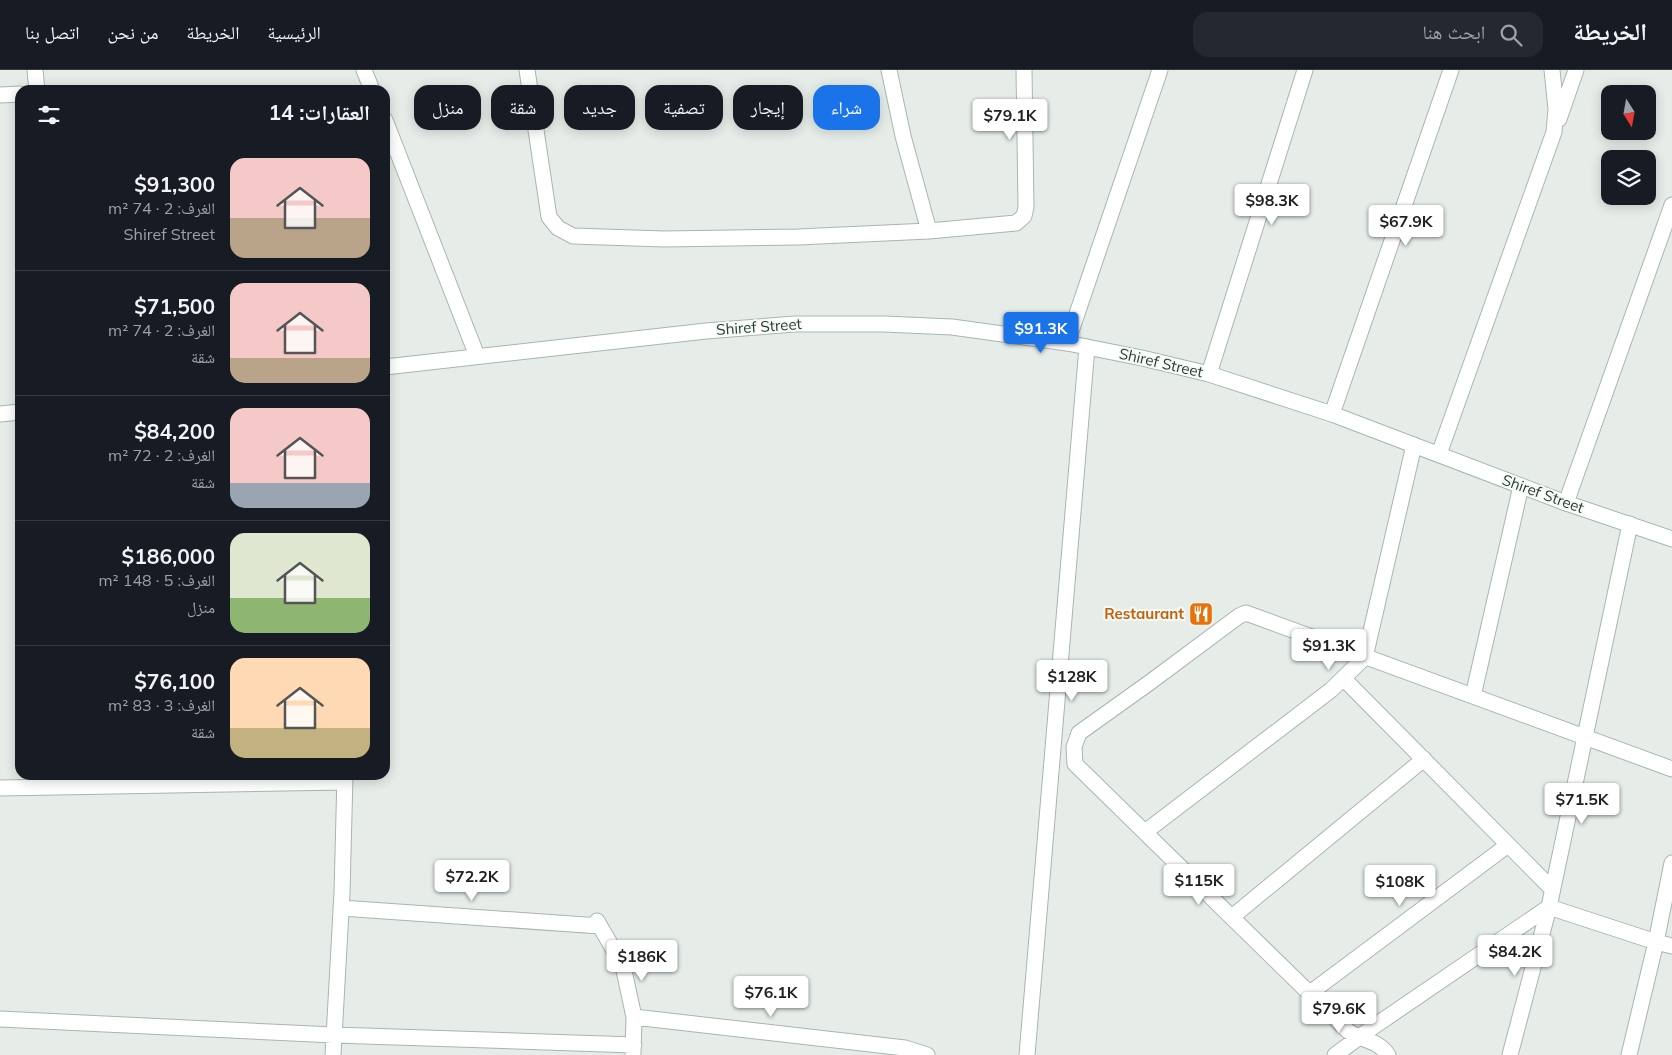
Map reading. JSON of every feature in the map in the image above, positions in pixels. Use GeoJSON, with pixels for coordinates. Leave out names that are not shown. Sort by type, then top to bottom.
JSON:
{"type":"FeatureCollection","features":[{"type":"Feature","properties":{"kind":"street"},"geometry":{"type":"LineString","coordinates":[[34,70],[36,85]]}},
{"type":"Feature","properties":{"kind":"street"},"geometry":{"type":"LineString","coordinates":[[364,70],[370,85]]}},
{"type":"Feature","properties":{"kind":"street"},"geometry":{"type":"LineString","coordinates":[[527,70],[549,216],[558,228],[573,236],[664,239],[798,237],[929,231],[1016,223],[1024,216],[1026,207],[1024,70]]}},
{"type":"Feature","properties":{"kind":"street"},"geometry":{"type":"LineString","coordinates":[[889,70],[902,136],[929,231]]}},
{"type":"Feature","properties":{"kind":"street"},"geometry":{"type":"LineString","coordinates":[[1067,343],[1160,70]]}},
{"type":"Feature","properties":{"kind":"street"},"geometry":{"type":"LineString","coordinates":[[1210,374],[1305,70]]}},
{"type":"Feature","properties":{"kind":"street"},"geometry":{"type":"LineString","coordinates":[[1332,414],[1451,70]]}},
{"type":"Feature","properties":{"kind":"street"},"geometry":{"type":"LineString","coordinates":[[1552,70],[1556,109],[1554,132]]}},
{"type":"Feature","properties":{"kind":"street"},"geometry":{"type":"LineString","coordinates":[[1439,454],[1576,70]]}},
{"type":"Feature","properties":{"kind":"street"},"geometry":{"type":"LineString","coordinates":[[0,95],[15,94]]}},
{"type":"Feature","properties":{"kind":"street"},"geometry":{"type":"LineString","coordinates":[[390,133],[477,356]]}},
{"type":"Feature","properties":{"kind":"street"},"geometry":{"type":"LineString","coordinates":[[1566,503],[1672,205]]}},
{"type":"Feature","properties":{"kind":"street","name":"Shiref Street"},"geometry":{"type":"LineString","coordinates":[[390,366],[706,331],[795,324],[884,324],[952,328],[1067,343],[1210,374],[1332,414],[1566,503],[1672,539]]}},
{"type":"Feature","properties":{"kind":"street"},"geometry":{"type":"LineString","coordinates":[[1027,1055],[1087,347]]}},
{"type":"Feature","properties":{"kind":"street"},"geometry":{"type":"LineString","coordinates":[[0,414],[15,412]]}},
{"type":"Feature","properties":{"kind":"street"},"geometry":{"type":"LineString","coordinates":[[1145,832],[1331,690],[1365,657],[1414,445]]}},
{"type":"Feature","properties":{"kind":"street"},"geometry":{"type":"LineString","coordinates":[[1473,696],[1521,486]]}},
{"type":"Feature","properties":{"kind":"street"},"geometry":{"type":"LineString","coordinates":[[1510,1055],[1549,907],[1630,524]]}},
{"type":"Feature","properties":{"kind":"street"},"geometry":{"type":"LineString","coordinates":[[1388,1055],[1377,1044],[1348,1031],[1074,764],[1074,748],[1079,734],[1244,613],[1260,617],[1672,769]]}},
{"type":"Feature","properties":{"kind":"street"},"geometry":{"type":"LineString","coordinates":[[1343,678],[1552,889]]}},
{"type":"Feature","properties":{"kind":"street"},"geometry":{"type":"LineString","coordinates":[[1232,917],[1424,759]]}},
{"type":"Feature","properties":{"kind":"street"},"geometry":{"type":"LineString","coordinates":[[0,788],[306,780]]}},
{"type":"Feature","properties":{"kind":"street"},"geometry":{"type":"LineString","coordinates":[[333,1055],[341,908],[344,780]]}},
{"type":"Feature","properties":{"kind":"street"},"geometry":{"type":"LineString","coordinates":[[1310,993],[1508,845]]}},
{"type":"Feature","properties":{"kind":"street"},"geometry":{"type":"LineString","coordinates":[[1628,1055],[1656,942],[1672,863]]}},
{"type":"Feature","properties":{"kind":"street"},"geometry":{"type":"LineString","coordinates":[[1549,907],[1672,946]]}},
{"type":"Feature","properties":{"kind":"street"},"geometry":{"type":"LineString","coordinates":[[1335,1055],[1549,907]]}},
{"type":"Feature","properties":{"kind":"street"},"geometry":{"type":"LineString","coordinates":[[0,1018],[634,1050],[634,1017],[623,966],[598,923],[341,908]]}},
{"type":"Feature","properties":{"kind":"street"},"geometry":{"type":"LineString","coordinates":[[634,1017],[927,1055]]}},
{"type":"Feature","properties":{"kind":"place","name":"Restaurant"},"geometry":{"type":"Point","coordinates":[1201,614]}}]}
